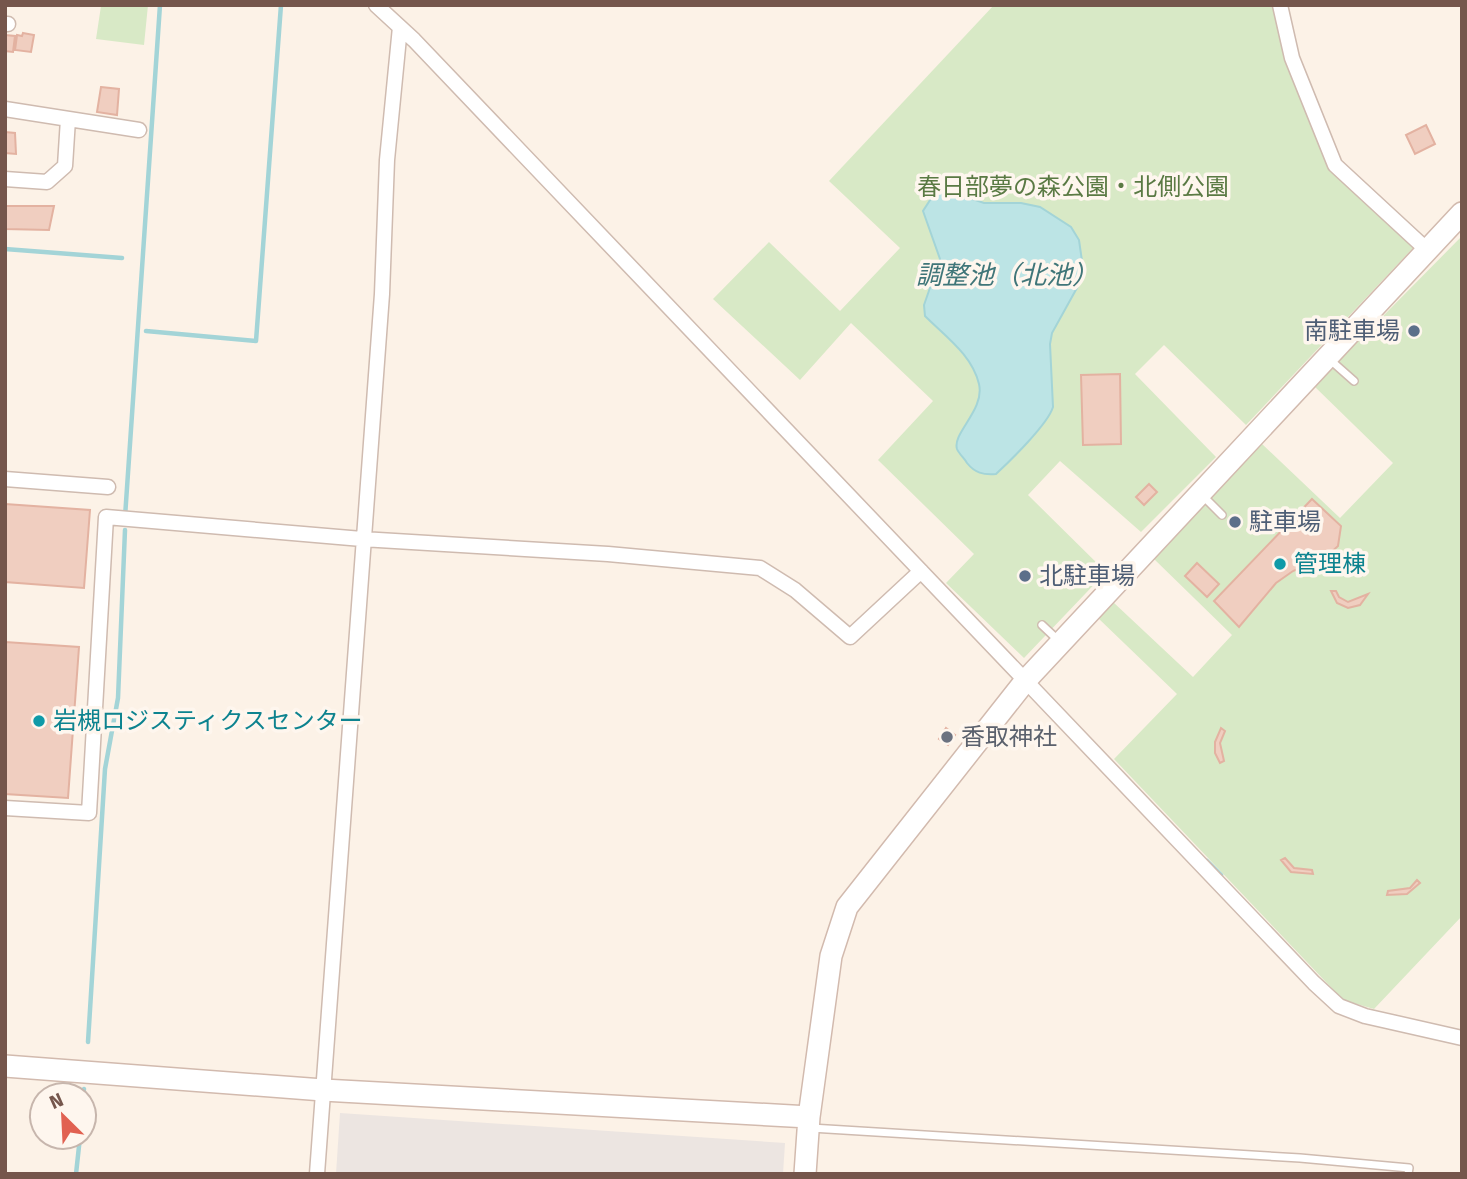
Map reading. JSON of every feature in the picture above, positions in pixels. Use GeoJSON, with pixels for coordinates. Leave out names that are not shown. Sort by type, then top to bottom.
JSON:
{"type":"FeatureCollection","features":[{"type":"Feature","properties":{"kind":"street"},"geometry":{"type":"LineString","coordinates":[[376,5],[1339,1006],[1365,1016],[1462,1038]]}},
{"type":"Feature","properties":{"kind":"street"},"geometry":{"type":"LineString","coordinates":[[1280,5],[1292,58],[1335,165],[1427,250]]}},
{"type":"Feature","properties":{"kind":"street"},"geometry":{"type":"LineString","coordinates":[[317,1174],[382,294],[387,160],[400,27]]}},
{"type":"Feature","properties":{"kind":"street"},"geometry":{"type":"LineString","coordinates":[[5,109],[139,130]]}},
{"type":"Feature","properties":{"kind":"street"},"geometry":{"type":"LineString","coordinates":[[5,179],[47,182],[65,166],[68,119]]}},
{"type":"Feature","properties":{"kind":"street"},"geometry":{"type":"LineString","coordinates":[[806,1174],[809,1122],[831,956],[847,906],[1026,680],[1462,213]]}},
{"type":"Feature","properties":{"kind":"street"},"geometry":{"type":"LineString","coordinates":[[5,479],[107,487]]}},
{"type":"Feature","properties":{"kind":"street"},"geometry":{"type":"LineString","coordinates":[[5,808],[89,813],[106,517],[362,539],[608,554],[760,568],[795,590],[850,637],[921,571]]}},
{"type":"Feature","properties":{"kind":"street"},"geometry":{"type":"LineString","coordinates":[[5,1066],[809,1122]]}},
{"type":"Feature","properties":{"kind":"lane"},"geometry":{"type":"LineString","coordinates":[[1328,357],[1354,381]]}},
{"type":"Feature","properties":{"kind":"lane"},"geometry":{"type":"LineString","coordinates":[[1200,494],[1222,515]]}},
{"type":"Feature","properties":{"kind":"lane"},"geometry":{"type":"LineString","coordinates":[[1042,625],[1061,643]]}},
{"type":"Feature","properties":{"kind":"lane"},"geometry":{"type":"LineString","coordinates":[[809,1122],[1300,1157],[1409,1168],[1408,1174]]}},
{"type":"Feature","properties":{"kind":"shaded area"},"geometry":{"type":"Polygon","coordinates":[[[340,1113],[785,1143],[783,1174],[336,1174],[340,1113]]]}},
{"type":"Feature","properties":{"kind":"green space"},"geometry":{"type":"Polygon","coordinates":[[[148,5],[144,45],[96,39],[101,6],[148,5]]]}},
{"type":"Feature","properties":{"kind":"green space","name":"春日部夢の森公園・北側公園"},"geometry":{"type":"Polygon","coordinates":[[[994,5],[1277,5],[1332,166],[1415,246],[1246,425],[1164,345],[1135,374],[1216,457],[1141,532],[1060,461],[1028,495],[1106,572],[1024,658],[946,583],[974,554],[878,460],[933,401],[851,323],[800,380],[713,299],[769,242],[840,311],[900,248],[829,181],[994,5]]]}},
{"type":"Feature","properties":{"kind":"green space"},"geometry":{"type":"Polygon","coordinates":[[[1462,236],[1462,916],[1374,1009],[1343,1000],[1114,759],[1177,694],[1098,618],[1113,602],[1193,677],[1232,635],[1154,559],[1261,443],[1340,518],[1393,463],[1314,386],[1462,236]]]}},
{"type":"Feature","properties":{"kind":"water","name":"調整池（北池）"},"geometry":{"type":"Polygon","coordinates":[[[943,189],[984,203],[1021,203],[1040,207],[1071,227],[1079,240],[1083,268],[1078,286],[1052,333],[1050,344],[1053,407],[1019,452],[996,474],[976,471],[957,449],[959,436],[977,403],[979,384],[964,355],[925,316],[924,305],[940,259],[923,211],[934,194],[943,189]]]}},
{"type":"Feature","properties":{"kind":"building"},"geometry":{"type":"Polygon","coordinates":[[[23,33],[34,35],[31,52],[15,50],[17,35],[22,36],[23,33]]]}},
{"type":"Feature","properties":{"kind":"building"},"geometry":{"type":"Polygon","coordinates":[[[5,35],[15,36],[13,52],[5,51],[5,35]]]}},
{"type":"Feature","properties":{"kind":"building"},"geometry":{"type":"Polygon","coordinates":[[[101,87],[119,89],[117,115],[97,112],[101,87]]]}},
{"type":"Feature","properties":{"kind":"building"},"geometry":{"type":"Polygon","coordinates":[[[1426,125],[1435,144],[1415,154],[1406,135],[1426,125]]]}},
{"type":"Feature","properties":{"kind":"building"},"geometry":{"type":"Polygon","coordinates":[[[5,132],[15,133],[16,154],[5,153],[5,132]]]}},
{"type":"Feature","properties":{"kind":"building"},"geometry":{"type":"Polygon","coordinates":[[[5,206],[54,206],[49,230],[5,229],[5,206]]]}},
{"type":"Feature","properties":{"kind":"building"},"geometry":{"type":"Polygon","coordinates":[[[1120,374],[1121,444],[1083,445],[1081,375],[1120,374]]]}},
{"type":"Feature","properties":{"kind":"building"},"geometry":{"type":"Polygon","coordinates":[[[1149,484],[1157,492],[1144,505],[1136,497],[1149,484]]]}},
{"type":"Feature","properties":{"kind":"building","name":"管理棟"},"geometry":{"type":"Polygon","coordinates":[[[1312,499],[1341,526],[1338,546],[1327,556],[1293,571],[1276,583],[1239,627],[1214,601],[1312,499]]]}},
{"type":"Feature","properties":{"kind":"building"},"geometry":{"type":"Polygon","coordinates":[[[5,504],[90,510],[84,588],[5,582],[5,504]]]}},
{"type":"Feature","properties":{"kind":"building"},"geometry":{"type":"Polygon","coordinates":[[[1197,563],[1219,584],[1207,597],[1185,576],[1197,563]]]}},
{"type":"Feature","properties":{"kind":"building"},"geometry":{"type":"Polygon","coordinates":[[[1331,591],[1336,591],[1339,597],[1348,602],[1368,594],[1360,605],[1348,608],[1337,603],[1331,591]]]}},
{"type":"Feature","properties":{"kind":"building","name":"岩槻ロジスティクスセンター"},"geometry":{"type":"Polygon","coordinates":[[[5,642],[79,647],[68,798],[5,794],[5,642]]]}},
{"type":"Feature","properties":{"kind":"building","name":"香取神社"},"geometry":{"type":"Polygon","coordinates":[[[946,728],[955,735],[948,745],[939,739],[946,728]]]}},
{"type":"Feature","properties":{"kind":"building"},"geometry":{"type":"Polygon","coordinates":[[[1221,728],[1225,731],[1220,743],[1224,761],[1220,763],[1215,753],[1215,742],[1221,728]]]}},
{"type":"Feature","properties":{"kind":"building"},"geometry":{"type":"Polygon","coordinates":[[[1285,858],[1294,868],[1312,870],[1313,874],[1291,872],[1281,860],[1285,858]]]}},
{"type":"Feature","properties":{"kind":"building"},"geometry":{"type":"Polygon","coordinates":[[[1417,880],[1420,883],[1407,894],[1387,895],[1388,891],[1410,888],[1417,880]]]}},
{"type":"Feature","properties":{"kind":"waterway"},"geometry":{"type":"LineString","coordinates":[[125,517],[160,5]]}},
{"type":"Feature","properties":{"kind":"waterway"},"geometry":{"type":"LineString","coordinates":[[146,331],[256,341],[281,5]]}},
{"type":"Feature","properties":{"kind":"waterway"},"geometry":{"type":"LineString","coordinates":[[5,249],[122,258]]}},
{"type":"Feature","properties":{"kind":"waterway"},"geometry":{"type":"LineString","coordinates":[[88,1042],[105,769],[118,698],[125,530]]}},
{"type":"Feature","properties":{"kind":"waterway"},"geometry":{"type":"LineString","coordinates":[[1207,861],[1221,875]]}},
{"type":"Feature","properties":{"kind":"waterway"},"geometry":{"type":"LineString","coordinates":[[76,1174],[78,1151]]}},
{"type":"Feature","properties":{"kind":"place","name":"南駐車場"},"geometry":{"type":"Point","coordinates":[1414,331]}},
{"type":"Feature","properties":{"kind":"place","name":"駐車場"},"geometry":{"type":"Point","coordinates":[1235,522]}},
{"type":"Feature","properties":{"kind":"place","name":"管理棟"},"geometry":{"type":"Point","coordinates":[1280,564]}},
{"type":"Feature","properties":{"kind":"place","name":"北駐車場"},"geometry":{"type":"Point","coordinates":[1025,576]}},
{"type":"Feature","properties":{"kind":"place","name":"岩槻ロジスティクスセンター"},"geometry":{"type":"Point","coordinates":[39,721]}},
{"type":"Feature","properties":{"kind":"place","name":"香取神社"},"geometry":{"type":"Point","coordinates":[947,737]}}]}
